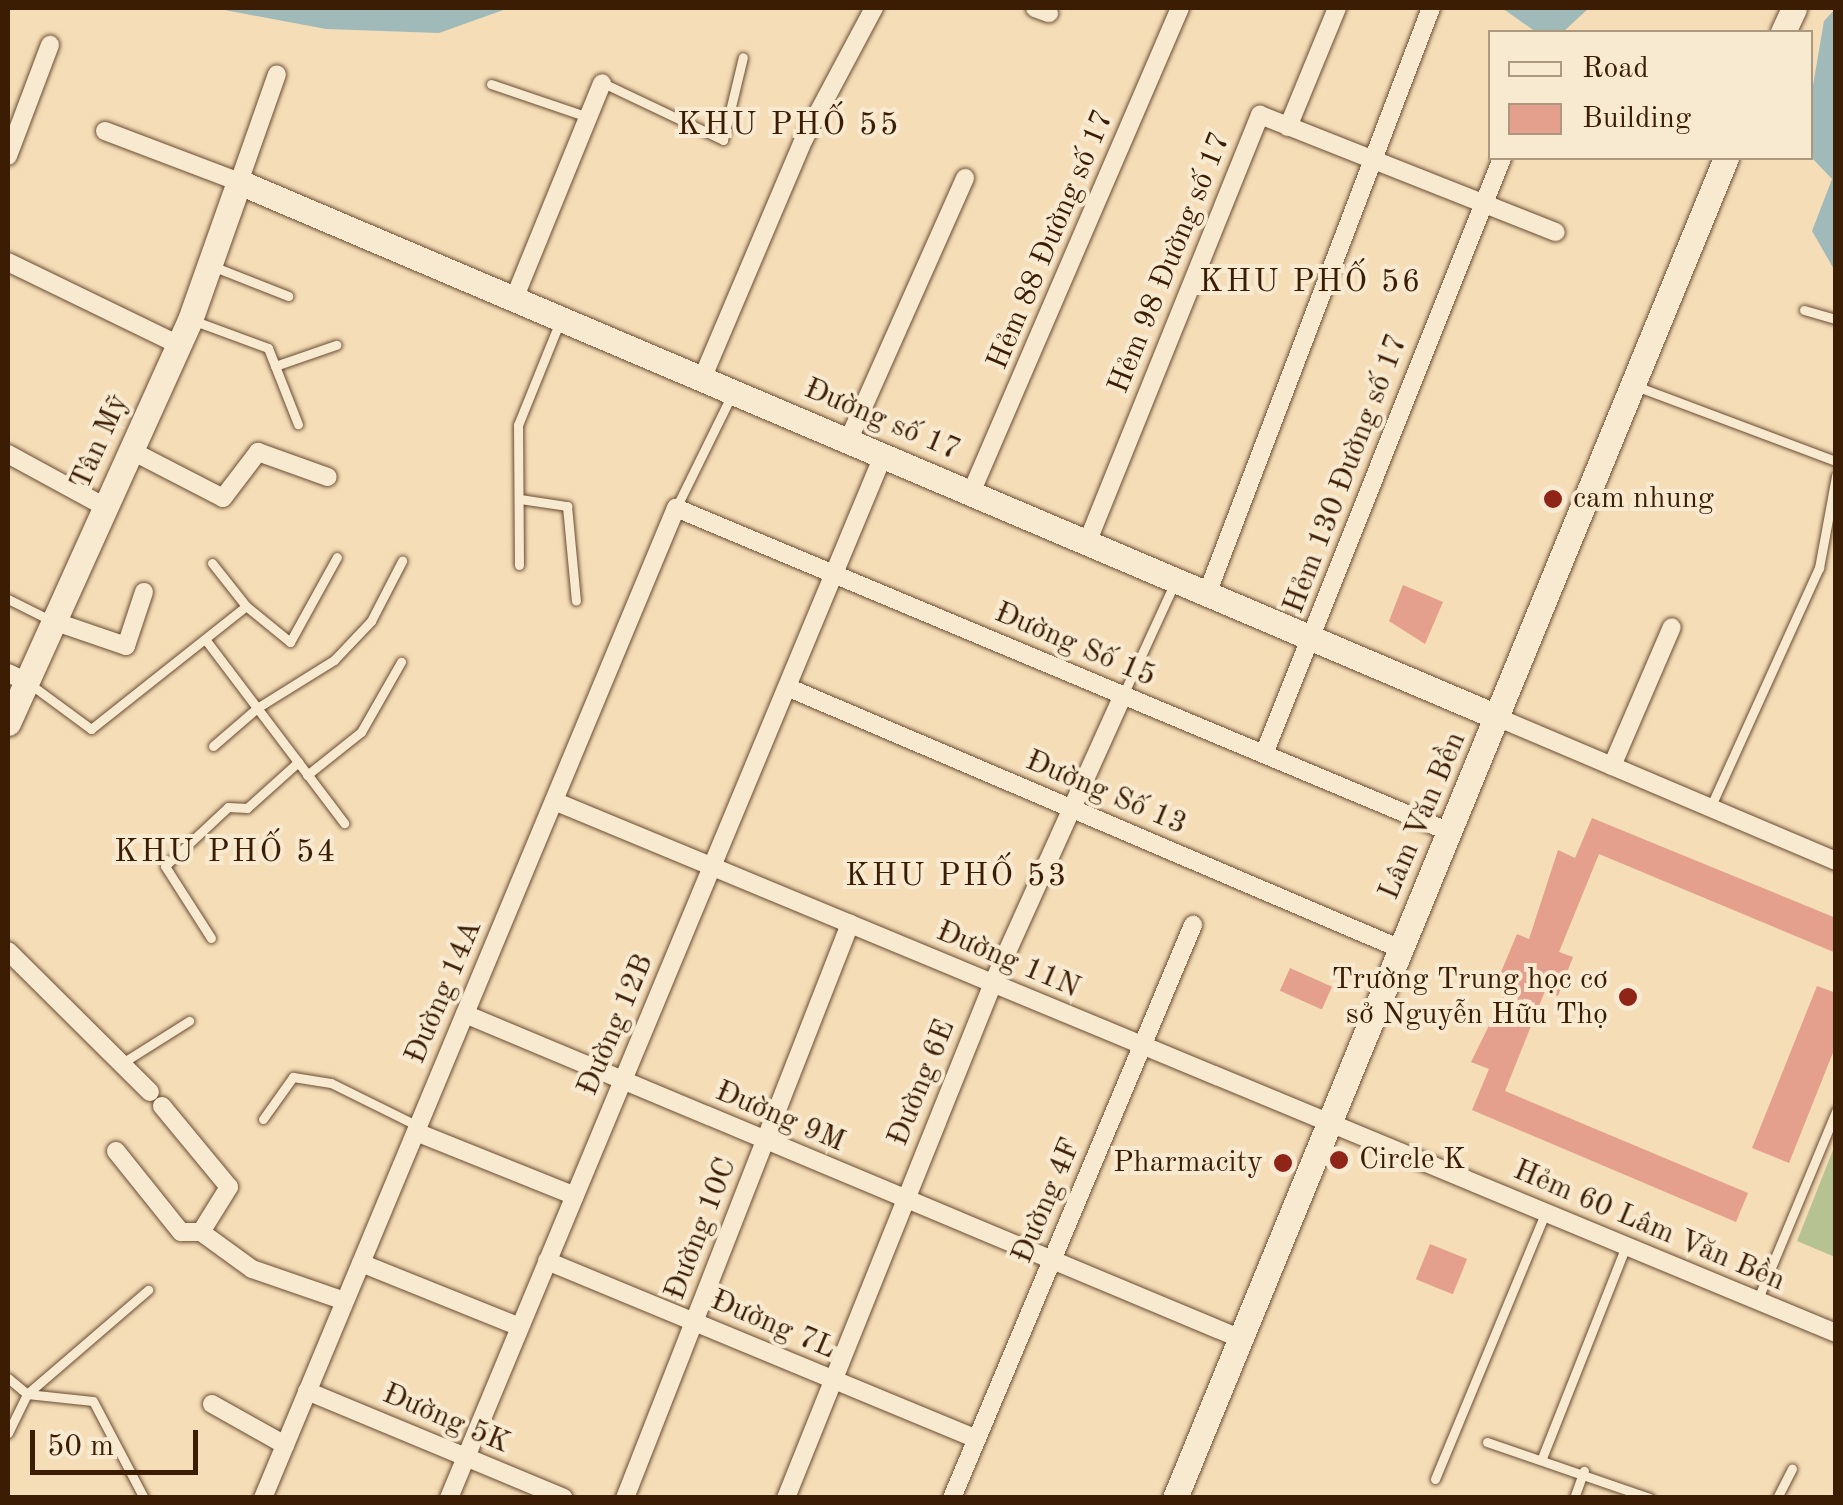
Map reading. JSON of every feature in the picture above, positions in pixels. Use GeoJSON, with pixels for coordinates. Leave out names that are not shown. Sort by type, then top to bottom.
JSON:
{"type":"FeatureCollection","features":[{"type":"Feature","properties":{"kind":"street"},"geometry":{"type":"LineString","coordinates":[[702,379],[804,139],[874,8]]}},
{"type":"Feature","properties":{"kind":"street","name":"Hẻm 88 Đường số 17"},"geometry":{"type":"LineString","coordinates":[[971,494],[1180,8]]}},
{"type":"Feature","properties":{"kind":"street"},"geometry":{"type":"LineString","coordinates":[[1338,8],[1288,127],[1556,232]]}},
{"type":"Feature","properties":{"kind":"street"},"geometry":{"type":"LineString","coordinates":[[1208,594],[1431,8]]}},
{"type":"Feature","properties":{"kind":"street"},"geometry":{"type":"LineString","coordinates":[[8,156],[50,45]]}},
{"type":"Feature","properties":{"kind":"street"},"geometry":{"type":"LineString","coordinates":[[106,131],[239,182],[278,74]]}},
{"type":"Feature","properties":{"kind":"street"},"geometry":{"type":"LineString","coordinates":[[514,299],[602,83]]}},
{"type":"Feature","properties":{"kind":"street","name":"Hẻm 98 Đường số 17"},"geometry":{"type":"LineString","coordinates":[[1088,543],[1260,115],[1288,127]]}},
{"type":"Feature","properties":{"kind":"street","name":"Hẻm 130 Đường số 17"},"geometry":{"type":"LineString","coordinates":[[1264,754],[1501,160]]}},
{"type":"Feature","properties":{"kind":"street","name":"Lâm Văn Bền"},"geometry":{"type":"LineString","coordinates":[[1175,1498],[1500,718],[1725,160]]}},
{"type":"Feature","properties":{"kind":"street"},"geometry":{"type":"LineString","coordinates":[[848,441],[965,178]]}},
{"type":"Feature","properties":{"kind":"street","name":"Đường số 17"},"geometry":{"type":"LineString","coordinates":[[239,182],[1500,718]]}},
{"type":"Feature","properties":{"kind":"street","name":"Tân Mỹ"},"geometry":{"type":"LineString","coordinates":[[8,723],[17,677],[56,622],[190,320],[239,182]]}},
{"type":"Feature","properties":{"kind":"street"},"geometry":{"type":"LineString","coordinates":[[8,262],[179,346]]}},
{"type":"Feature","properties":{"kind":"street"},"geometry":{"type":"LineString","coordinates":[[132,452],[223,498],[258,452],[328,477]]}},
{"type":"Feature","properties":{"kind":"street"},"geometry":{"type":"LineString","coordinates":[[8,454],[106,508]]}},
{"type":"Feature","properties":{"kind":"street","name":"Đường 12B"},"geometry":{"type":"LineString","coordinates":[[450,1498],[883,456]]}},
{"type":"Feature","properties":{"kind":"street","name":"Đường Số 15"},"geometry":{"type":"LineString","coordinates":[[676,508],[1452,833]]}},
{"type":"Feature","properties":{"kind":"street","name":"Đường 14A"},"geometry":{"type":"LineString","coordinates":[[262,1498],[676,508]]}},
{"type":"Feature","properties":{"kind":"street"},"geometry":{"type":"LineString","coordinates":[[56,622],[126,646],[144,592]]}},
{"type":"Feature","properties":{"kind":"street"},"geometry":{"type":"LineString","coordinates":[[1612,766],[1672,627]]}},
{"type":"Feature","properties":{"kind":"street","name":"Đường Số 13"},"geometry":{"type":"LineString","coordinates":[[786,687],[1403,950]]}},
{"type":"Feature","properties":{"kind":"street","name":"Đường 6E"},"geometry":{"type":"LineString","coordinates":[[786,1498],[992,983],[1123,695]]}},
{"type":"Feature","properties":{"kind":"street"},"geometry":{"type":"LineString","coordinates":[[1500,718],[1836,862]]}},
{"type":"Feature","properties":{"kind":"street","name":"Đường 11N"},"geometry":{"type":"LineString","coordinates":[[554,801],[1330,1124]]}},
{"type":"Feature","properties":{"kind":"street","name":"Đường 10C"},"geometry":{"type":"LineString","coordinates":[[625,1498],[850,924]]}},
{"type":"Feature","properties":{"kind":"street","name":"Đường 4F"},"geometry":{"type":"LineString","coordinates":[[952,1498],[1193,925]]}},
{"type":"Feature","properties":{"kind":"street"},"geometry":{"type":"LineString","coordinates":[[8,951],[156,1100],[229,1187],[201,1232]]}},
{"type":"Feature","properties":{"kind":"street","name":"Đường 9M"},"geometry":{"type":"LineString","coordinates":[[464,1014],[1241,1339]]}},
{"type":"Feature","properties":{"kind":"street","name":"Hẻm 60 Lâm Văn Bền"},"geometry":{"type":"LineString","coordinates":[[1330,1124],[1836,1333]]}},
{"type":"Feature","properties":{"kind":"street"},"geometry":{"type":"LineString","coordinates":[[417,1129],[575,1196]]}},
{"type":"Feature","properties":{"kind":"street"},"geometry":{"type":"LineString","coordinates":[[116,1151],[181,1232],[201,1232],[252,1270],[345,1302]]}},
{"type":"Feature","properties":{"kind":"street","name":"Đường 7L"},"geometry":{"type":"LineString","coordinates":[[547,1262],[977,1439]]}},
{"type":"Feature","properties":{"kind":"street"},"geometry":{"type":"LineString","coordinates":[[361,1263],[520,1327]]}},
{"type":"Feature","properties":{"kind":"street","name":"Đường 5K"},"geometry":{"type":"LineString","coordinates":[[307,1391],[564,1498]]}},
{"type":"Feature","properties":{"kind":"street"},"geometry":{"type":"LineString","coordinates":[[212,1404],[284,1445]]}},
{"type":"Feature","properties":{"kind":"lane"},"geometry":{"type":"LineString","coordinates":[[602,83],[723,140],[742,57]]}},
{"type":"Feature","properties":{"kind":"lane"},"geometry":{"type":"LineString","coordinates":[[491,84],[588,117]]}},
{"type":"Feature","properties":{"kind":"lane"},"geometry":{"type":"LineString","coordinates":[[212,266],[288,296]]}},
{"type":"Feature","properties":{"kind":"lane"},"geometry":{"type":"LineString","coordinates":[[1804,310],[1836,320]]}},
{"type":"Feature","properties":{"kind":"lane"},"geometry":{"type":"LineString","coordinates":[[519,565],[518,424],[560,319]]}},
{"type":"Feature","properties":{"kind":"lane"},"geometry":{"type":"LineString","coordinates":[[190,320],[268,348],[298,424]]}},
{"type":"Feature","properties":{"kind":"lane"},"geometry":{"type":"LineString","coordinates":[[275,366],[336,346]]}},
{"type":"Feature","properties":{"kind":"lane"},"geometry":{"type":"LineString","coordinates":[[1634,385],[1836,461]]}},
{"type":"Feature","properties":{"kind":"lane"},"geometry":{"type":"LineString","coordinates":[[676,508],[733,392]]}},
{"type":"Feature","properties":{"kind":"lane"},"geometry":{"type":"LineString","coordinates":[[1710,808],[1819,568],[1836,476]]}},
{"type":"Feature","properties":{"kind":"lane"},"geometry":{"type":"LineString","coordinates":[[520,499],[567,506],[576,601]]}},
{"type":"Feature","properties":{"kind":"lane"},"geometry":{"type":"LineString","coordinates":[[212,564],[246,606],[290,642],[337,557]]}},
{"type":"Feature","properties":{"kind":"lane"},"geometry":{"type":"LineString","coordinates":[[212,746],[257,708],[334,660],[371,621],[402,561]]}},
{"type":"Feature","properties":{"kind":"lane"},"geometry":{"type":"LineString","coordinates":[[1123,695],[1176,580]]}},
{"type":"Feature","properties":{"kind":"lane"},"geometry":{"type":"LineString","coordinates":[[8,600],[56,622]]}},
{"type":"Feature","properties":{"kind":"lane"},"geometry":{"type":"LineString","coordinates":[[17,677],[91,728],[246,606]]}},
{"type":"Feature","properties":{"kind":"lane"},"geometry":{"type":"LineString","coordinates":[[205,639],[344,823]]}},
{"type":"Feature","properties":{"kind":"lane"},"geometry":{"type":"LineString","coordinates":[[307,774],[362,732],[401,662]]}},
{"type":"Feature","properties":{"kind":"lane"},"geometry":{"type":"LineString","coordinates":[[211,938],[164,866],[228,807],[248,808],[298,762]]}},
{"type":"Feature","properties":{"kind":"lane"},"geometry":{"type":"LineString","coordinates":[[119,1065],[188,1021]]}},
{"type":"Feature","properties":{"kind":"lane"},"geometry":{"type":"LineString","coordinates":[[263,1119],[293,1077],[331,1083],[417,1129]]}},
{"type":"Feature","properties":{"kind":"lane"},"geometry":{"type":"LineString","coordinates":[[1757,1301],[1836,1111]]}},
{"type":"Feature","properties":{"kind":"lane"},"geometry":{"type":"LineString","coordinates":[[1435,1479],[1546,1213]]}},
{"type":"Feature","properties":{"kind":"lane"},"geometry":{"type":"LineString","coordinates":[[1542,1458],[1626,1246]]}},
{"type":"Feature","properties":{"kind":"lane"},"geometry":{"type":"LineString","coordinates":[[8,1433],[26,1394],[148,1290]]}},
{"type":"Feature","properties":{"kind":"lane"},"geometry":{"type":"LineString","coordinates":[[8,1378],[26,1394],[93,1401],[144,1498]]}},
{"type":"Feature","properties":{"kind":"lane"},"geometry":{"type":"LineString","coordinates":[[1487,1442],[1584,1471],[1650,1498]]}},
{"type":"Feature","properties":{"kind":"lane"},"geometry":{"type":"LineString","coordinates":[[1777,1498],[1792,1468]]}},
{"type":"Feature","properties":{"kind":"lane"},"geometry":{"type":"LineString","coordinates":[[1574,1498],[1584,1471]]}},
{"type":"Feature","properties":{"kind":"green space"},"geometry":{"type":"Polygon","coordinates":[[[1835,1145],[1836,1257],[1797,1241],[1835,1145]]]}},
{"type":"Feature","properties":{"kind":"water"},"geometry":{"type":"Polygon","coordinates":[[[214,8],[509,8],[439,33],[326,29],[214,8]]]}},
{"type":"Feature","properties":{"kind":"water"},"geometry":{"type":"Polygon","coordinates":[[[1502,8],[1589,8],[1565,30],[1533,30],[1502,8]]]}},
{"type":"Feature","properties":{"kind":"water"},"geometry":{"type":"Polygon","coordinates":[[[1836,8],[1836,271],[1812,231],[1832,179],[1813,159],[1813,85],[1824,21],[1836,8]]]}},
{"type":"Feature","properties":{"kind":"building"},"geometry":{"type":"Polygon","coordinates":[[[1403,585],[1443,602],[1425,644],[1389,621],[1403,585]]]}},
{"type":"Feature","properties":{"kind":"building","name":"Trường Trung học cơ sở Nguyễn Hữu Thọ"},"geometry":{"type":"Polygon","coordinates":[[[1592,818],[1836,918],[1836,953],[1599,854],[1559,952],[1573,957],[1558,996],[1545,991],[1505,1091],[1748,1193],[1736,1222],[1472,1110],[1489,1069],[1471,1062],[1513,977],[1501,972],[1517,934],[1529,939],[1558,850],[1575,858],[1592,818]]]}},
{"type":"Feature","properties":{"kind":"building"},"geometry":{"type":"Polygon","coordinates":[[[1290,968],[1332,987],[1322,1010],[1280,991],[1290,968]]]}},
{"type":"Feature","properties":{"kind":"building"},"geometry":{"type":"Polygon","coordinates":[[[1817,986],[1836,993],[1836,1045],[1789,1163],[1752,1148],[1817,986]]]}},
{"type":"Feature","properties":{"kind":"building"},"geometry":{"type":"Polygon","coordinates":[[[1430,1244],[1467,1259],[1453,1294],[1416,1279],[1430,1244]]]}},
{"type":"Feature","properties":{"kind":"place","name":"cam nhung"},"geometry":{"type":"Point","coordinates":[1553,499]}},
{"type":"Feature","properties":{"kind":"place","name":"Trường Trung học cơ sở Nguyễn Hữu Thọ"},"geometry":{"type":"Point","coordinates":[1628,997]}},
{"type":"Feature","properties":{"kind":"place","name":"Circle K"},"geometry":{"type":"Point","coordinates":[1339,1160]}},
{"type":"Feature","properties":{"kind":"place","name":"Pharmacity"},"geometry":{"type":"Point","coordinates":[1283,1163]}},
{"type":"Feature","properties":{"kind":"district","name":"KHU PHỐ 55"},"geometry":{"type":"Point","coordinates":[789,126]}},
{"type":"Feature","properties":{"kind":"district","name":"KHU PHỐ 56"},"geometry":{"type":"Point","coordinates":[1311,283]}},
{"type":"Feature","properties":{"kind":"district","name":"KHU PHỐ 54"},"geometry":{"type":"Point","coordinates":[226,853]}},
{"type":"Feature","properties":{"kind":"district","name":"KHU PHỐ 53"},"geometry":{"type":"Point","coordinates":[957,877]}}]}
